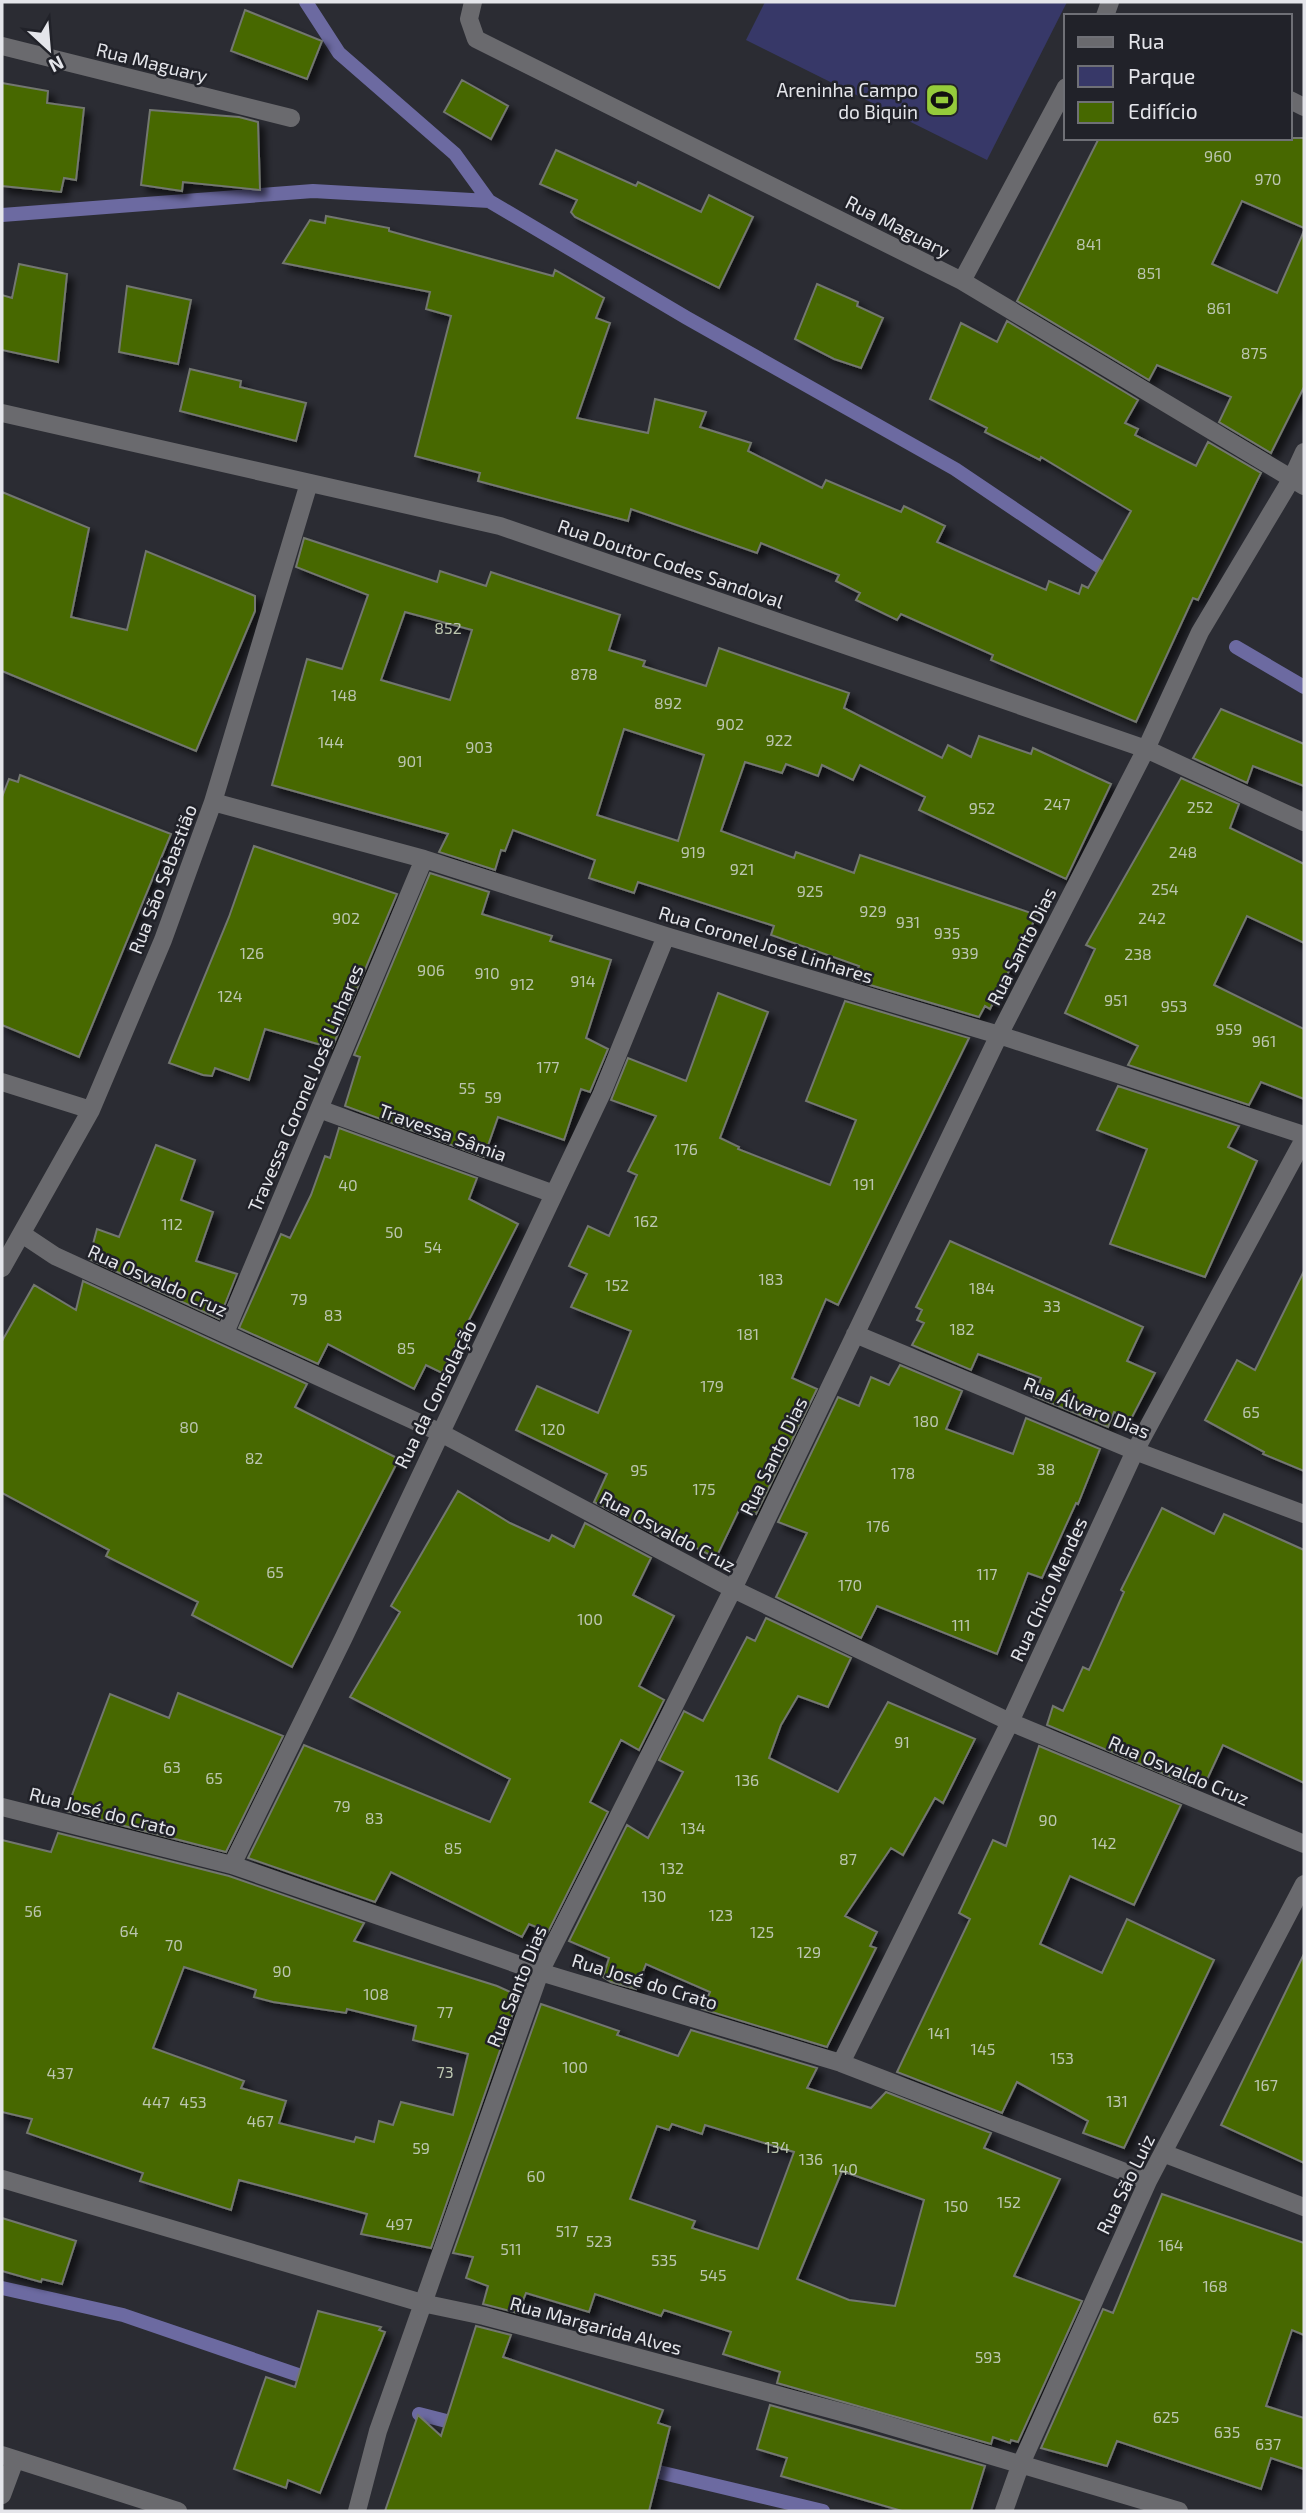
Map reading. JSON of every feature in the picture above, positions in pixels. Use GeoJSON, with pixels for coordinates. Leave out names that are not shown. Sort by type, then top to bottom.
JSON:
{"type":"FeatureCollection","features":[{"type":"Feature","properties":{"kind":"street","name":"Rua Maguary"},"geometry":{"type":"LineString","coordinates":[[471,11],[476,39],[961,281],[1298,482]]}},
{"type":"Feature","properties":{"kind":"street","name":"Rua Maguary"},"geometry":{"type":"LineString","coordinates":[[2,46],[292,118]]}},
{"type":"Feature","properties":{"kind":"street"},"geometry":{"type":"LineString","coordinates":[[961,281],[1064,91]]}},
{"type":"Feature","properties":{"kind":"street","name":"Rua Doutor Codes Sandoval"},"geometry":{"type":"LineString","coordinates":[[2,413],[500,526],[1146,750],[1304,822]]}},
{"type":"Feature","properties":{"kind":"street","name":"Rua Santo Dias"},"geometry":{"type":"LineString","coordinates":[[356,2511],[378,2431],[540,1972],[733,1589],[999,1035],[1146,750],[1200,632],[1298,482],[1304,452]]}},
{"type":"Feature","properties":{"kind":"street","name":"Rua São Sebastião"},"geometry":{"type":"LineString","coordinates":[[2,1268],[91,1110],[163,940],[214,802],[309,483]]}},
{"type":"Feature","properties":{"kind":"street","name":"Rua Coronel José Linhares"},"geometry":{"type":"LineString","coordinates":[[214,802],[424,859],[666,936],[999,1035],[1304,1137]]}},
{"type":"Feature","properties":{"kind":"street","name":"Travessa Coronel José Linhares"},"geometry":{"type":"LineString","coordinates":[[225,1333],[424,859]]}},
{"type":"Feature","properties":{"kind":"street","name":"Rua da Consolação"},"geometry":{"type":"LineString","coordinates":[[232,1865],[344,1637],[554,1194],[601,1093],[666,936]]}},
{"type":"Feature","properties":{"kind":"street"},"geometry":{"type":"LineString","coordinates":[[2,1082],[91,1110]]}},
{"type":"Feature","properties":{"kind":"street","name":"Travessa Sâmia"},"geometry":{"type":"LineString","coordinates":[[319,1109],[554,1194]]}},
{"type":"Feature","properties":{"kind":"street","name":"Rua Chico Mendes"},"geometry":{"type":"LineString","coordinates":[[841,2063],[1010,1722],[1135,1451],[1304,1137]]}},
{"type":"Feature","properties":{"kind":"street","name":"Rua Osvaldo Cruz"},"geometry":{"type":"LineString","coordinates":[[22,1234],[55,1256],[439,1432],[733,1589],[1010,1722],[1304,1844]]}},
{"type":"Feature","properties":{"kind":"street","name":"Rua Álvaro Dias"},"geometry":{"type":"LineString","coordinates":[[855,1335],[1135,1451],[1304,1514]]}},
{"type":"Feature","properties":{"kind":"street","name":"Rua José do Crato"},"geometry":{"type":"LineString","coordinates":[[2,1807],[232,1865],[540,1972],[841,2063],[1148,2181]]}},
{"type":"Feature","properties":{"kind":"street","name":"Rua São Luiz"},"geometry":{"type":"LineString","coordinates":[[1004,2511],[1020,2466],[1148,2181],[1304,1884]]}},
{"type":"Feature","properties":{"kind":"street"},"geometry":{"type":"LineString","coordinates":[[1163,2152],[1304,2207]]}},
{"type":"Feature","properties":{"kind":"street","name":"Rua Margarida Alves"},"geometry":{"type":"LineString","coordinates":[[2,2179],[422,2303],[484,2316],[866,2419],[1179,2511]]}},
{"type":"Feature","properties":{"kind":"street"},"geometry":{"type":"LineString","coordinates":[[2,2496],[8,2457],[178,2511]]}},
{"type":"Feature","properties":{"kind":"green space","name":"Areninha Campo do Biquin"},"geometry":{"type":"Polygon","coordinates":[[[765,2],[1067,2],[987,160],[746,40],[765,2]]]}},
{"type":"Feature","properties":{"kind":"building"},"geometry":{"type":"Polygon","coordinates":[[[245,10],[322,41],[307,79],[231,51],[245,10]]]}},
{"type":"Feature","properties":{"kind":"building"},"geometry":{"type":"Polygon","coordinates":[[[462,80],[508,106],[491,139],[444,112],[462,80]]]}},
{"type":"Feature","properties":{"kind":"building"},"geometry":{"type":"Polygon","coordinates":[[[2,83],[48,91],[47,103],[84,108],[76,180],[64,178],[61,192],[2,186],[2,83]]]}},
{"type":"Feature","properties":{"kind":"building"},"geometry":{"type":"Polygon","coordinates":[[[150,110],[239,117],[258,122],[260,190],[183,182],[182,191],[141,185],[150,110]]]}},
{"type":"Feature","properties":{"kind":"building"},"geometry":{"type":"Polygon","coordinates":[[[1304,138],[1304,228],[1242,201],[1212,264],[1277,293],[1304,231],[1304,387],[1271,453],[1219,422],[1231,397],[1157,365],[1149,380],[1017,301],[1098,140],[1304,138]]]}},
{"type":"Feature","properties":{"kind":"building"},"geometry":{"type":"Polygon","coordinates":[[[556,150],[636,186],[638,182],[701,212],[709,195],[753,217],[719,288],[575,217],[571,212],[577,200],[540,184],[556,150]]]}},
{"type":"Feature","properties":{"kind":"building"},"geometry":{"type":"Polygon","coordinates":[[[326,216],[389,228],[389,231],[553,276],[555,270],[604,298],[596,318],[610,323],[577,418],[648,433],[655,399],[706,412],[700,427],[751,443],[748,451],[822,488],[826,480],[901,512],[904,506],[945,526],[937,542],[1046,590],[1049,581],[1079,594],[1082,585],[1088,588],[1131,511],[1041,457],[1040,460],[985,432],[987,428],[930,399],[961,323],[997,342],[1007,321],[1138,400],[1125,423],[1138,429],[1135,435],[1196,466],[1208,442],[1261,473],[1198,600],[1193,598],[1136,722],[991,660],[993,655],[901,614],[897,620],[856,600],[860,593],[836,581],[839,575],[761,543],[757,553],[631,509],[628,521],[478,481],[480,473],[415,456],[451,316],[426,309],[430,292],[283,263],[310,220],[325,223],[326,216]]]}},
{"type":"Feature","properties":{"kind":"building"},"geometry":{"type":"Polygon","coordinates":[[[19,264],[67,274],[58,362],[2,350],[2,295],[12,298],[19,264]]]}},
{"type":"Feature","properties":{"kind":"building"},"geometry":{"type":"Polygon","coordinates":[[[817,284],[858,302],[857,306],[883,318],[861,368],[834,359],[795,339],[817,284]]]}},
{"type":"Feature","properties":{"kind":"building"},"geometry":{"type":"Polygon","coordinates":[[[127,286],[191,300],[178,364],[119,352],[127,286]]]}},
{"type":"Feature","properties":{"kind":"building"},"geometry":{"type":"Polygon","coordinates":[[[190,369],[241,381],[240,387],[306,403],[296,441],[180,411],[190,369]]]}},
{"type":"Feature","properties":{"kind":"building"},"geometry":{"type":"Polygon","coordinates":[[[2,492],[89,528],[71,617],[127,630],[146,551],[255,596],[255,611],[196,751],[2,671],[2,492]]]}},
{"type":"Feature","properties":{"kind":"building"},"geometry":{"type":"Polygon","coordinates":[[[304,538],[437,582],[440,571],[486,586],[491,572],[620,615],[609,650],[645,661],[643,666],[706,686],[719,648],[849,693],[844,708],[942,758],[948,745],[971,757],[979,736],[1031,754],[1033,748],[1111,784],[1066,879],[919,810],[925,797],[860,765],[853,780],[822,765],[818,776],[786,764],[782,773],[745,762],[721,831],[794,858],[796,852],[854,873],[860,855],[1037,915],[990,1009],[985,1006],[979,1017],[853,980],[859,966],[771,935],[774,926],[638,882],[634,893],[589,878],[595,860],[513,830],[505,851],[501,850],[495,870],[439,852],[448,834],[272,785],[307,659],[342,669],[368,595],[296,567],[304,538]],[[405,612],[381,680],[450,700],[472,630],[405,612]],[[624,729],[597,815],[678,841],[704,755],[624,729]]]}},
{"type":"Feature","properties":{"kind":"building"},"geometry":{"type":"Polygon","coordinates":[[[1221,709],[1304,744],[1304,786],[1253,766],[1247,783],[1193,758],[1221,709]]]}},
{"type":"Feature","properties":{"kind":"building"},"geometry":{"type":"Polygon","coordinates":[[[20,775],[171,834],[79,1057],[2,1025],[2,797],[9,779],[18,782],[20,775]]]}},
{"type":"Feature","properties":{"kind":"building"},"geometry":{"type":"Polygon","coordinates":[[[1181,778],[1239,804],[1230,828],[1304,864],[1304,943],[1247,916],[1214,985],[1304,1029],[1304,1099],[1261,1082],[1249,1105],[1128,1065],[1138,1046],[1065,1013],[1095,949],[1086,945],[1181,778]]]}},
{"type":"Feature","properties":{"kind":"building"},"geometry":{"type":"Polygon","coordinates":[[[254,846],[397,894],[332,1048],[265,1029],[249,1080],[215,1068],[212,1076],[203,1075],[169,1063],[229,917],[254,846]]]}},
{"type":"Feature","properties":{"kind":"building"},"geometry":{"type":"Polygon","coordinates":[[[430,873],[489,892],[482,914],[552,936],[550,941],[611,960],[586,1038],[608,1049],[590,1092],[581,1089],[564,1140],[498,1117],[484,1157],[345,1106],[360,1057],[354,1055],[430,873]]]}},
{"type":"Feature","properties":{"kind":"building"},"geometry":{"type":"Polygon","coordinates":[[[718,993],[768,1012],[720,1138],[739,1147],[738,1149],[830,1185],[856,1120],[806,1101],[845,1001],[969,1038],[838,1305],[826,1299],[792,1378],[817,1389],[756,1514],[740,1508],[716,1558],[665,1532],[662,1538],[594,1502],[607,1474],[516,1430],[537,1386],[598,1413],[631,1331],[571,1307],[587,1274],[569,1266],[588,1226],[609,1236],[637,1175],[628,1171],[656,1116],[611,1100],[628,1058],[686,1081],[718,993]]]}},
{"type":"Feature","properties":{"kind":"building"},"geometry":{"type":"Polygon","coordinates":[[[1118,1086],[1239,1126],[1228,1147],[1257,1161],[1205,1277],[1110,1244],[1147,1149],[1097,1130],[1118,1086]]]}},
{"type":"Feature","properties":{"kind":"building"},"geometry":{"type":"Polygon","coordinates":[[[339,1128],[477,1178],[469,1199],[518,1224],[442,1373],[426,1365],[414,1389],[328,1344],[318,1364],[239,1328],[281,1234],[290,1238],[311,1195],[325,1156],[330,1158],[339,1128]]]}},
{"type":"Feature","properties":{"kind":"building"},"geometry":{"type":"Polygon","coordinates":[[[156,1145],[195,1160],[181,1200],[213,1212],[196,1261],[237,1274],[219,1319],[89,1259],[97,1229],[119,1237],[156,1145]]]}},
{"type":"Feature","properties":{"kind":"building"},"geometry":{"type":"Polygon","coordinates":[[[950,1241],[1143,1327],[1127,1361],[1155,1373],[1131,1419],[1114,1412],[1108,1427],[1034,1396],[1041,1378],[978,1354],[971,1370],[912,1345],[924,1323],[917,1320],[922,1310],[916,1307],[950,1241]]]}},
{"type":"Feature","properties":{"kind":"building"},"geometry":{"type":"Polygon","coordinates":[[[1304,1271],[1304,1471],[1263,1454],[1264,1452],[1205,1420],[1237,1360],[1255,1370],[1304,1271]]]}},
{"type":"Feature","properties":{"kind":"building"},"geometry":{"type":"Polygon","coordinates":[[[83,1281],[307,1384],[295,1407],[399,1459],[292,1667],[192,1615],[198,1602],[106,1556],[109,1550],[2,1493],[2,1341],[34,1285],[76,1310],[83,1281]]]}},
{"type":"Feature","properties":{"kind":"building"},"geometry":{"type":"Polygon","coordinates":[[[900,1365],[962,1391],[946,1429],[1013,1454],[1026,1418],[1100,1449],[1078,1504],[1076,1503],[1042,1578],[1028,1573],[997,1654],[877,1606],[861,1638],[776,1597],[807,1533],[778,1522],[838,1397],[859,1406],[871,1377],[889,1385],[900,1365]]]}},
{"type":"Feature","properties":{"kind":"building"},"geometry":{"type":"Polygon","coordinates":[[[458,1491],[510,1523],[549,1541],[552,1535],[574,1547],[585,1523],[651,1558],[633,1595],[674,1616],[639,1686],[664,1700],[639,1750],[621,1740],[590,1802],[608,1812],[548,1932],[529,1924],[522,1937],[391,1872],[375,1902],[248,1858],[304,1745],[490,1822],[510,1779],[350,1697],[400,1612],[391,1606],[458,1491]]]}},
{"type":"Feature","properties":{"kind":"building"},"geometry":{"type":"Polygon","coordinates":[[[1162,1508],[1214,1534],[1224,1514],[1304,1550],[1304,1783],[1223,1745],[1205,1784],[1193,1779],[1190,1785],[1047,1725],[1053,1706],[1063,1711],[1083,1667],[1089,1670],[1124,1592],[1121,1590],[1162,1508]]]}},
{"type":"Feature","properties":{"kind":"building"},"geometry":{"type":"Polygon","coordinates":[[[766,1618],[851,1658],[828,1707],[798,1696],[781,1725],[769,1758],[838,1792],[888,1702],[975,1739],[943,1803],[935,1798],[903,1855],[891,1848],[845,1916],[877,1932],[870,1946],[876,1948],[827,2047],[702,2009],[710,1992],[646,1964],[636,1989],[611,1982],[603,1977],[609,1958],[569,1941],[627,1825],[648,1838],[683,1772],[659,1760],[684,1711],[703,1721],[747,1637],[755,1641],[766,1618]]]}},
{"type":"Feature","properties":{"kind":"building"},"geometry":{"type":"Polygon","coordinates":[[[178,1693],[283,1736],[226,1852],[66,1811],[110,1694],[169,1718],[178,1693]]]}},
{"type":"Feature","properties":{"kind":"building"},"geometry":{"type":"Polygon","coordinates":[[[1039,1746],[1181,1805],[1134,1905],[1070,1876],[1040,1944],[1102,1973],[1127,1919],[1214,1960],[1124,2148],[1083,2133],[1088,2121],[1017,2082],[1002,2113],[897,2072],[970,1919],[959,1913],[993,1840],[1006,1846],[1039,1746]]]}},
{"type":"Feature","properties":{"kind":"building"},"geometry":{"type":"Polygon","coordinates":[[[58,1833],[229,1876],[364,1923],[354,1941],[497,1986],[519,1996],[431,2248],[361,2234],[367,2214],[239,2180],[231,2210],[140,2181],[143,2173],[27,2133],[32,2119],[2,2112],[2,1840],[51,1852],[58,1833]],[[184,1967],[153,2048],[244,2081],[241,2088],[286,2101],[279,2123],[354,2142],[356,2137],[374,2142],[379,2121],[393,2125],[401,2102],[453,2115],[468,2054],[413,2040],[416,2026],[347,2009],[346,2013],[273,2002],[254,1997],[256,1990],[184,1967]]]}},
{"type":"Feature","properties":{"kind":"building"},"geometry":{"type":"Polygon","coordinates":[[[1304,1954],[1304,2163],[1221,2125],[1304,1954]]]}},
{"type":"Feature","properties":{"kind":"building"},"geometry":{"type":"Polygon","coordinates":[[[541,2004],[619,2031],[617,2035],[678,2056],[691,2030],[817,2068],[807,2088],[871,2108],[886,2092],[991,2133],[984,2148],[1060,2179],[1014,2276],[1082,2301],[1018,2442],[1011,2440],[1010,2443],[993,2437],[991,2444],[777,2383],[780,2372],[723,2354],[731,2332],[664,2310],[661,2316],[595,2294],[589,2312],[526,2293],[518,2313],[483,2304],[488,2286],[466,2278],[473,2257],[453,2253],[541,2004]],[[672,2124],[669,2130],[657,2126],[630,2199],[695,2221],[692,2228],[758,2249],[794,2152],[705,2125],[702,2134],[672,2124]],[[842,2171],[797,2279],[849,2300],[895,2306],[924,2200],[842,2171]]]}},
{"type":"Feature","properties":{"kind":"building"},"geometry":{"type":"Polygon","coordinates":[[[1162,2194],[1304,2243],[1304,2335],[1292,2330],[1266,2406],[1304,2418],[1304,2469],[1271,2458],[1261,2489],[1117,2441],[1107,2466],[1041,2448],[1103,2309],[1113,2313],[1162,2194]]]}},
{"type":"Feature","properties":{"kind":"building"},"geometry":{"type":"Polygon","coordinates":[[[2,2218],[76,2241],[62,2284],[42,2279],[41,2282],[2,2271],[2,2218]]]}},
{"type":"Feature","properties":{"kind":"building"},"geometry":{"type":"Polygon","coordinates":[[[318,2311],[381,2327],[379,2330],[385,2332],[320,2493],[288,2480],[286,2488],[234,2469],[266,2377],[295,2387],[318,2311]]]}},
{"type":"Feature","properties":{"kind":"building"},"geometry":{"type":"Polygon","coordinates":[[[476,2326],[511,2335],[503,2357],[663,2410],[658,2423],[670,2427],[649,2511],[385,2511],[418,2415],[441,2436],[476,2326]]]}},
{"type":"Feature","properties":{"kind":"building"},"geometry":{"type":"Polygon","coordinates":[[[770,2405],[985,2466],[971,2511],[902,2511],[781,2476],[787,2458],[757,2449],[770,2405]]]}},
{"type":"Feature","properties":{"kind":"waterway"},"geometry":{"type":"LineString","coordinates":[[306,2],[339,53],[455,154],[489,201],[687,318],[955,469],[1115,577]]}},
{"type":"Feature","properties":{"kind":"waterway"},"geometry":{"type":"LineString","coordinates":[[2,215],[313,191],[489,201]]}},
{"type":"Feature","properties":{"kind":"waterway"},"geometry":{"type":"LineString","coordinates":[[1236,647],[1304,687]]}},
{"type":"Feature","properties":{"kind":"waterway"},"geometry":{"type":"LineString","coordinates":[[2,2288],[123,2315],[316,2381]]}},
{"type":"Feature","properties":{"kind":"waterway"},"geometry":{"type":"LineString","coordinates":[[419,2414],[462,2425]]}},
{"type":"Feature","properties":{"kind":"waterway"},"geometry":{"type":"LineString","coordinates":[[642,2468],[823,2511]]}},
{"type":"Feature","properties":{"kind":"place","name":"Areninha Campo do Biquin"},"geometry":{"type":"Point","coordinates":[942,100]}}]}
